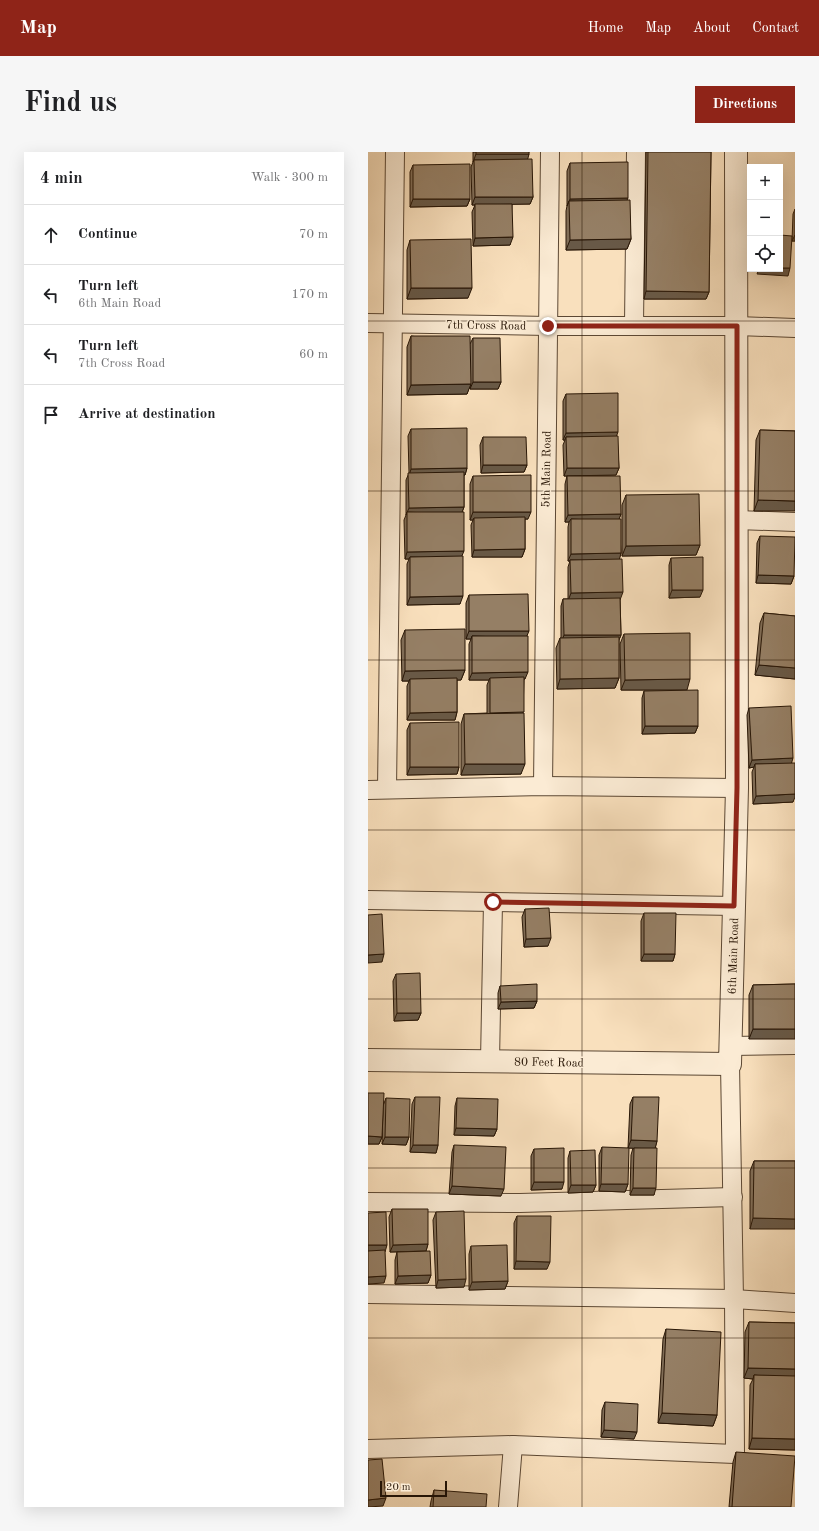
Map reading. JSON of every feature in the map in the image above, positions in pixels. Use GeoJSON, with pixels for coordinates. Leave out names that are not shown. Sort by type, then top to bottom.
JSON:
{"type":"FeatureCollection","features":[{"type":"Feature","properties":{"kind":"street"},"geometry":{"type":"LineString","coordinates":[[387,789],[395,152]]}},
{"type":"Feature","properties":{"kind":"street","name":"5th Main Road"},"geometry":{"type":"LineString","coordinates":[[543,786],[550,152]]}},
{"type":"Feature","properties":{"kind":"street"},"geometry":{"type":"LineString","coordinates":[[634,325],[636,152]]}},
{"type":"Feature","properties":{"kind":"street","name":"6th Main Road"},"geometry":{"type":"LineString","coordinates":[[730,1055],[737,788],[736,152]]}},
{"type":"Feature","properties":{"kind":"street","name":"7th Cross Road"},"geometry":{"type":"LineString","coordinates":[[368,323],[548,326],[737,326],[795,328]]}},
{"type":"Feature","properties":{"kind":"street"},"geometry":{"type":"LineString","coordinates":[[737,520],[795,522]]}},
{"type":"Feature","properties":{"kind":"street"},"geometry":{"type":"LineString","coordinates":[[368,790],[543,786],[737,788]]}},
{"type":"Feature","properties":{"kind":"street"},"geometry":{"type":"LineString","coordinates":[[368,900],[734,906]]}},
{"type":"Feature","properties":{"kind":"street"},"geometry":{"type":"LineString","coordinates":[[490,1061],[493,902]]}},
{"type":"Feature","properties":{"kind":"street"},"geometry":{"type":"LineString","coordinates":[[368,1449],[513,1445],[742,1454],[734,1299],[730,1055],[795,1045]]}},
{"type":"Feature","properties":{"kind":"street","name":"80 Feet Road"},"geometry":{"type":"LineString","coordinates":[[368,1060],[490,1061],[730,1055]]}},
{"type":"Feature","properties":{"kind":"street"},"geometry":{"type":"LineString","coordinates":[[368,1202],[520,1202],[732,1197]]}},
{"type":"Feature","properties":{"kind":"street"},"geometry":{"type":"LineString","coordinates":[[368,1294],[734,1299],[795,1303]]}},
{"type":"Feature","properties":{"kind":"street"},"geometry":{"type":"LineString","coordinates":[[508,1507],[513,1445]]}},
{"type":"Feature","properties":{"kind":"building"},"geometry":{"type":"Polygon","coordinates":[[[476,152],[529,152],[529,154],[476,154],[476,152]]]}},
{"type":"Feature","properties":{"kind":"building"},"geometry":{"type":"Polygon","coordinates":[[[648,152],[711,152],[709,292],[646,291],[648,152]]]}},
{"type":"Feature","properties":{"kind":"building"},"geometry":{"type":"Polygon","coordinates":[[[532,159],[533,197],[475,197],[474,160],[532,159]]]}},
{"type":"Feature","properties":{"kind":"building"},"geometry":{"type":"Polygon","coordinates":[[[628,162],[628,198],[570,199],[570,163],[628,162]]]}},
{"type":"Feature","properties":{"kind":"building"},"geometry":{"type":"Polygon","coordinates":[[[470,164],[470,199],[413,199],[413,165],[470,164]]]}},
{"type":"Feature","properties":{"kind":"building"},"geometry":{"type":"Polygon","coordinates":[[[630,200],[631,239],[570,240],[569,201],[630,200]]]}},
{"type":"Feature","properties":{"kind":"building"},"geometry":{"type":"Polygon","coordinates":[[[475,204],[512,204],[513,237],[475,238],[475,204]]]}},
{"type":"Feature","properties":{"kind":"building"},"geometry":{"type":"Polygon","coordinates":[[[783,235],[792,236],[790,268],[783,268],[783,235]]]}},
{"type":"Feature","properties":{"kind":"building"},"geometry":{"type":"Polygon","coordinates":[[[471,239],[472,288],[411,288],[410,240],[471,239]]]}},
{"type":"Feature","properties":{"kind":"building"},"geometry":{"type":"Polygon","coordinates":[[[411,336],[470,336],[471,384],[411,385],[411,336]]]}},
{"type":"Feature","properties":{"kind":"building"},"geometry":{"type":"Polygon","coordinates":[[[473,338],[500,338],[501,382],[473,382],[473,338]]]}},
{"type":"Feature","properties":{"kind":"building"},"geometry":{"type":"Polygon","coordinates":[[[618,393],[618,432],[566,433],[566,394],[618,393]]]}},
{"type":"Feature","properties":{"kind":"building"},"geometry":{"type":"Polygon","coordinates":[[[467,428],[467,468],[411,469],[411,429],[467,428]]]}},
{"type":"Feature","properties":{"kind":"building"},"geometry":{"type":"Polygon","coordinates":[[[760,430],[795,431],[795,501],[758,500],[760,430]]]}},
{"type":"Feature","properties":{"kind":"building"},"geometry":{"type":"Polygon","coordinates":[[[618,436],[619,468],[567,468],[566,437],[618,436]]]}},
{"type":"Feature","properties":{"kind":"building"},"geometry":{"type":"Polygon","coordinates":[[[483,437],[526,437],[527,465],[483,465],[483,437]]]}},
{"type":"Feature","properties":{"kind":"building"},"geometry":{"type":"Polygon","coordinates":[[[464,472],[464,507],[409,508],[408,473],[464,472]]]}},
{"type":"Feature","properties":{"kind":"building"},"geometry":{"type":"Polygon","coordinates":[[[531,475],[531,512],[473,512],[473,476],[531,475]]]}},
{"type":"Feature","properties":{"kind":"building"},"geometry":{"type":"Polygon","coordinates":[[[567,476],[620,476],[621,514],[568,515],[567,476]]]}},
{"type":"Feature","properties":{"kind":"building"},"geometry":{"type":"Polygon","coordinates":[[[699,494],[700,545],[626,546],[626,495],[699,494]]]}},
{"type":"Feature","properties":{"kind":"building"},"geometry":{"type":"Polygon","coordinates":[[[407,512],[464,512],[464,551],[407,552],[407,512]]]}},
{"type":"Feature","properties":{"kind":"building"},"geometry":{"type":"Polygon","coordinates":[[[525,517],[525,549],[474,550],[474,518],[525,517]]]}},
{"type":"Feature","properties":{"kind":"building"},"geometry":{"type":"Polygon","coordinates":[[[571,519],[621,519],[621,553],[571,554],[571,519]]]}},
{"type":"Feature","properties":{"kind":"building"},"geometry":{"type":"Polygon","coordinates":[[[760,536],[795,537],[794,576],[758,575],[760,536]]]}},
{"type":"Feature","properties":{"kind":"building"},"geometry":{"type":"Polygon","coordinates":[[[463,556],[463,596],[410,597],[410,557],[463,556]]]}},
{"type":"Feature","properties":{"kind":"building"},"geometry":{"type":"Polygon","coordinates":[[[703,557],[703,590],[672,590],[671,558],[703,557]]]}},
{"type":"Feature","properties":{"kind":"building"},"geometry":{"type":"Polygon","coordinates":[[[622,559],[623,592],[571,593],[570,560],[622,559]]]}},
{"type":"Feature","properties":{"kind":"building"},"geometry":{"type":"Polygon","coordinates":[[[528,594],[529,631],[469,631],[469,595],[528,594]]]}},
{"type":"Feature","properties":{"kind":"building"},"geometry":{"type":"Polygon","coordinates":[[[620,598],[621,635],[564,635],[563,599],[620,598]]]}},
{"type":"Feature","properties":{"kind":"building"},"geometry":{"type":"Polygon","coordinates":[[[764,613],[795,616],[795,668],[759,665],[764,613]]]}},
{"type":"Feature","properties":{"kind":"building"},"geometry":{"type":"Polygon","coordinates":[[[465,629],[465,670],[405,671],[405,630],[465,629]]]}},
{"type":"Feature","properties":{"kind":"building"},"geometry":{"type":"Polygon","coordinates":[[[690,633],[690,679],[625,680],[624,634],[690,633]]]}},
{"type":"Feature","properties":{"kind":"building"},"geometry":{"type":"Polygon","coordinates":[[[472,636],[528,636],[528,672],[472,673],[472,636]]]}},
{"type":"Feature","properties":{"kind":"building"},"geometry":{"type":"Polygon","coordinates":[[[619,637],[619,678],[560,679],[560,638],[619,637]]]}},
{"type":"Feature","properties":{"kind":"building"},"geometry":{"type":"Polygon","coordinates":[[[524,677],[524,712],[490,713],[490,678],[524,677]]]}},
{"type":"Feature","properties":{"kind":"building"},"geometry":{"type":"Polygon","coordinates":[[[457,678],[457,712],[410,713],[410,679],[457,678]]]}},
{"type":"Feature","properties":{"kind":"building"},"geometry":{"type":"Polygon","coordinates":[[[698,690],[698,726],[645,726],[644,691],[698,690]]]}},
{"type":"Feature","properties":{"kind":"building"},"geometry":{"type":"Polygon","coordinates":[[[791,706],[793,758],[752,760],[749,708],[791,706]]]}},
{"type":"Feature","properties":{"kind":"building"},"geometry":{"type":"Polygon","coordinates":[[[524,713],[525,764],[465,764],[464,714],[524,713]]]}},
{"type":"Feature","properties":{"kind":"building"},"geometry":{"type":"Polygon","coordinates":[[[459,722],[459,767],[410,767],[410,723],[459,722]]]}},
{"type":"Feature","properties":{"kind":"building"},"geometry":{"type":"Polygon","coordinates":[[[795,763],[795,794],[756,796],[755,764],[795,763]]]}},
{"type":"Feature","properties":{"kind":"building"},"geometry":{"type":"Polygon","coordinates":[[[549,908],[551,938],[526,939],[525,909],[549,908]]]}},
{"type":"Feature","properties":{"kind":"building"},"geometry":{"type":"Polygon","coordinates":[[[644,913],[676,913],[675,954],[644,954],[644,913]]]}},
{"type":"Feature","properties":{"kind":"building"},"geometry":{"type":"Polygon","coordinates":[[[382,914],[384,954],[368,955],[368,915],[382,914]]]}},
{"type":"Feature","properties":{"kind":"building"},"geometry":{"type":"Polygon","coordinates":[[[420,973],[421,1013],[397,1013],[396,974],[420,973]]]}},
{"type":"Feature","properties":{"kind":"building"},"geometry":{"type":"Polygon","coordinates":[[[537,984],[537,1001],[501,1002],[500,986],[537,984]]]}},
{"type":"Feature","properties":{"kind":"building"},"geometry":{"type":"Polygon","coordinates":[[[795,984],[795,1029],[753,1029],[753,985],[795,984]]]}},
{"type":"Feature","properties":{"kind":"building"},"geometry":{"type":"Polygon","coordinates":[[[368,1093],[384,1093],[382,1137],[368,1136],[368,1093]]]}},
{"type":"Feature","properties":{"kind":"building"},"geometry":{"type":"Polygon","coordinates":[[[415,1097],[440,1097],[438,1145],[413,1145],[415,1097]]]}},
{"type":"Feature","properties":{"kind":"building"},"geometry":{"type":"Polygon","coordinates":[[[633,1097],[659,1097],[657,1141],[631,1140],[633,1097]]]}},
{"type":"Feature","properties":{"kind":"building"},"geometry":{"type":"Polygon","coordinates":[[[386,1098],[410,1099],[409,1137],[385,1137],[386,1098]]]}},
{"type":"Feature","properties":{"kind":"building"},"geometry":{"type":"Polygon","coordinates":[[[457,1098],[498,1099],[497,1129],[456,1128],[457,1098]]]}},
{"type":"Feature","properties":{"kind":"building"},"geometry":{"type":"Polygon","coordinates":[[[454,1145],[506,1147],[504,1189],[452,1186],[454,1145]]]}},
{"type":"Feature","properties":{"kind":"building"},"geometry":{"type":"Polygon","coordinates":[[[602,1147],[629,1148],[628,1184],[601,1184],[602,1147]]]}},
{"type":"Feature","properties":{"kind":"building"},"geometry":{"type":"Polygon","coordinates":[[[564,1148],[564,1182],[534,1182],[534,1149],[564,1148]]]}},
{"type":"Feature","properties":{"kind":"building"},"geometry":{"type":"Polygon","coordinates":[[[634,1148],[657,1148],[656,1188],[633,1188],[634,1148]]]}},
{"type":"Feature","properties":{"kind":"building"},"geometry":{"type":"Polygon","coordinates":[[[595,1150],[596,1185],[571,1185],[570,1151],[595,1150]]]}},
{"type":"Feature","properties":{"kind":"building"},"geometry":{"type":"Polygon","coordinates":[[[754,1161],[795,1161],[795,1219],[753,1218],[754,1161]]]}},
{"type":"Feature","properties":{"kind":"building"},"geometry":{"type":"Polygon","coordinates":[[[392,1209],[428,1209],[428,1244],[393,1245],[392,1209]]]}},
{"type":"Feature","properties":{"kind":"building"},"geometry":{"type":"Polygon","coordinates":[[[464,1211],[466,1279],[438,1280],[436,1212],[464,1211]]]}},
{"type":"Feature","properties":{"kind":"building"},"geometry":{"type":"Polygon","coordinates":[[[386,1212],[387,1245],[368,1245],[368,1213],[386,1212]]]}},
{"type":"Feature","properties":{"kind":"building"},"geometry":{"type":"Polygon","coordinates":[[[517,1216],[551,1216],[550,1262],[516,1261],[517,1216]]]}},
{"type":"Feature","properties":{"kind":"building"},"geometry":{"type":"Polygon","coordinates":[[[507,1245],[508,1281],[472,1282],[471,1246],[507,1245]]]}},
{"type":"Feature","properties":{"kind":"building"},"geometry":{"type":"Polygon","coordinates":[[[385,1250],[386,1276],[368,1277],[368,1251],[385,1250]]]}},
{"type":"Feature","properties":{"kind":"building"},"geometry":{"type":"Polygon","coordinates":[[[430,1251],[431,1275],[398,1276],[397,1252],[430,1251]]]}},
{"type":"Feature","properties":{"kind":"building"},"geometry":{"type":"Polygon","coordinates":[[[749,1322],[795,1323],[795,1369],[748,1368],[749,1322]]]}},
{"type":"Feature","properties":{"kind":"building"},"geometry":{"type":"Polygon","coordinates":[[[666,1329],[721,1332],[717,1415],[662,1413],[666,1329]]]}},
{"type":"Feature","properties":{"kind":"building"},"geometry":{"type":"Polygon","coordinates":[[[754,1375],[795,1376],[795,1439],[752,1438],[754,1375]]]}},
{"type":"Feature","properties":{"kind":"building"},"geometry":{"type":"Polygon","coordinates":[[[605,1402],[638,1404],[637,1432],[604,1430],[605,1402]]]}},
{"type":"Feature","properties":{"kind":"building"},"geometry":{"type":"Polygon","coordinates":[[[736,1452],[795,1456],[791,1507],[732,1507],[736,1452]]]}},
{"type":"Feature","properties":{"kind":"building"},"geometry":{"type":"Polygon","coordinates":[[[382,1459],[386,1498],[368,1500],[368,1460],[382,1459]]]}},
{"type":"Feature","properties":{"kind":"building"},"geometry":{"type":"Polygon","coordinates":[[[434,1490],[487,1494],[486,1507],[433,1507],[434,1490]]]}},
{"type":"Feature","properties":{"kind":"route"},"geometry":{"type":"LineString","coordinates":[[493,902],[734,906],[737,788],[737,326],[548,326]]}}]}
